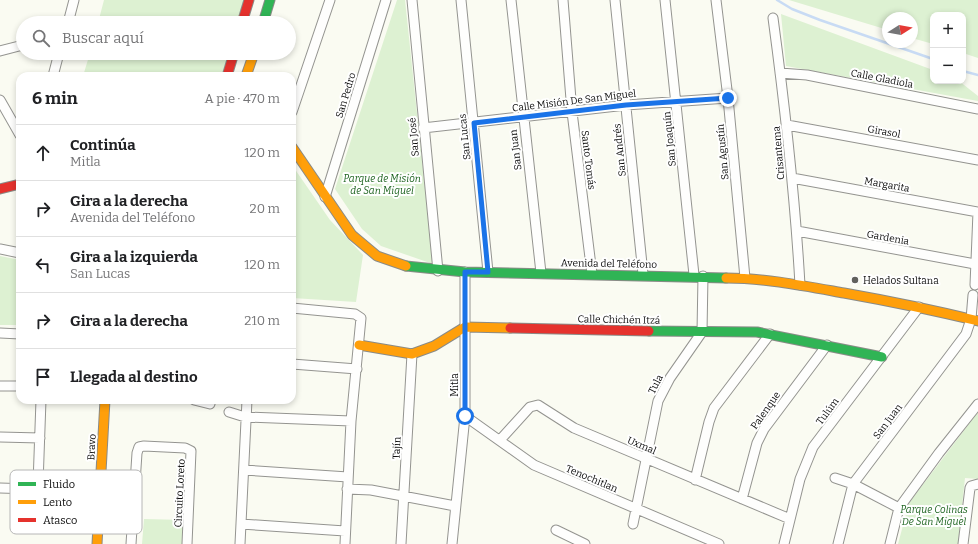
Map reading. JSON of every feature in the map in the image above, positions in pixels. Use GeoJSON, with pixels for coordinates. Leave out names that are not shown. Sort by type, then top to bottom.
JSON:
{"type":"FeatureCollection","features":[{"type":"Feature","properties":{"kind":"street"},"geometry":{"type":"LineString","coordinates":[[70,16],[74,0]]}},
{"type":"Feature","properties":{"kind":"street"},"geometry":{"type":"LineString","coordinates":[[244,16],[249,0]]}},
{"type":"Feature","properties":{"kind":"street"},"geometry":{"type":"LineString","coordinates":[[265,16],[270,0]]}},
{"type":"Feature","properties":{"kind":"street"},"geometry":{"type":"LineString","coordinates":[[296,100],[330,0]]}},
{"type":"Feature","properties":{"kind":"street","name":"San Pedro"},"geometry":{"type":"LineString","coordinates":[[325,197],[386,0]]}},
{"type":"Feature","properties":{"kind":"street","name":"San José"},"geometry":{"type":"LineString","coordinates":[[412,0],[438,271]]}},
{"type":"Feature","properties":{"kind":"street","name":"San Lucas"},"geometry":{"type":"LineString","coordinates":[[461,0],[488,272]]}},
{"type":"Feature","properties":{"kind":"street","name":"San Juan"},"geometry":{"type":"LineString","coordinates":[[511,0],[522,118],[541,273]]}},
{"type":"Feature","properties":{"kind":"street","name":"Santo Tomás"},"geometry":{"type":"LineString","coordinates":[[563,0],[572,112],[592,274]]}},
{"type":"Feature","properties":{"kind":"street","name":"San Andrés"},"geometry":{"type":"LineString","coordinates":[[615,0],[643,274]]}},
{"type":"Feature","properties":{"kind":"street","name":"San Joaquín"},"geometry":{"type":"LineString","coordinates":[[665,0],[694,275]]}},
{"type":"Feature","properties":{"kind":"street","name":"San Agustín"},"geometry":{"type":"LineString","coordinates":[[716,0],[728,98],[745,278]]}},
{"type":"Feature","properties":{"kind":"street","name":"Crisantema"},"geometry":{"type":"LineString","coordinates":[[773,18],[787,125],[797,231],[800,285]]}},
{"type":"Feature","properties":{"kind":"street"},"geometry":{"type":"LineString","coordinates":[[0,52],[16,47]]}},
{"type":"Feature","properties":{"kind":"street"},"geometry":{"type":"LineString","coordinates":[[54,72],[57,60]]}},
{"type":"Feature","properties":{"kind":"street"},"geometry":{"type":"LineString","coordinates":[[228,72],[232,60]]}},
{"type":"Feature","properties":{"kind":"street"},"geometry":{"type":"LineString","coordinates":[[247,72],[252,60]]}},
{"type":"Feature","properties":{"kind":"street"},"geometry":{"type":"LineString","coordinates":[[230,67],[235,72]]}},
{"type":"Feature","properties":{"kind":"street","name":"Calle Gladiola"},"geometry":{"type":"LineString","coordinates":[[780,73],[807,75],[978,109]]}},
{"type":"Feature","properties":{"kind":"street","name":"Calle Misión De San Miguel"},"geometry":{"type":"LineString","coordinates":[[424,128],[676,100],[728,98]]}},
{"type":"Feature","properties":{"kind":"street"},"geometry":{"type":"LineString","coordinates":[[0,100],[16,128]]}},
{"type":"Feature","properties":{"kind":"street","name":"Girasol"},"geometry":{"type":"LineString","coordinates":[[787,125],[978,160]]}},
{"type":"Feature","properties":{"kind":"street","name":"Avenida del Teléfono"},"geometry":{"type":"LineString","coordinates":[[296,153],[352,235],[377,256],[390,262],[412,268],[465,272],[694,275],[745,278],[800,285],[919,307],[975,320]]}},
{"type":"Feature","properties":{"kind":"street","name":"Margarita"},"geometry":{"type":"LineString","coordinates":[[792,178],[978,212]]}},
{"type":"Feature","properties":{"kind":"street"},"geometry":{"type":"LineString","coordinates":[[0,189],[16,185]]}},
{"type":"Feature","properties":{"kind":"street","name":"San Juan"},"geometry":{"type":"LineString","coordinates":[[838,544],[852,484],[975,320],[974,290],[978,212]]}},
{"type":"Feature","properties":{"kind":"street","name":"Gardenia"},"geometry":{"type":"LineString","coordinates":[[797,231],[975,264]]}},
{"type":"Feature","properties":{"kind":"street"},"geometry":{"type":"LineString","coordinates":[[0,248],[16,252]]}},
{"type":"Feature","properties":{"kind":"street","name":"Mitla"},"geometry":{"type":"LineString","coordinates":[[452,544],[454,506],[465,416],[465,272]]}},
{"type":"Feature","properties":{"kind":"street"},"geometry":{"type":"LineString","coordinates":[[702,332],[703,276]]}},
{"type":"Feature","properties":{"kind":"street","name":"Tulúm"},"geometry":{"type":"LineString","coordinates":[[784,544],[805,465],[814,447],[919,307]]}},
{"type":"Feature","properties":{"kind":"street"},"geometry":{"type":"LineString","coordinates":[[296,308],[355,314],[361,318],[351,421],[345,544]]}},
{"type":"Feature","properties":{"kind":"street"},"geometry":{"type":"LineString","coordinates":[[359,345],[412,354],[434,346],[464,327]]}},
{"type":"Feature","properties":{"kind":"street","name":"Calle Chichén Itzá"},"geometry":{"type":"LineString","coordinates":[[464,327],[757,332],[882,357]]}},
{"type":"Feature","properties":{"kind":"street","name":"Tula"},"geometry":{"type":"LineString","coordinates":[[633,524],[657,408],[664,388],[702,332]]}},
{"type":"Feature","properties":{"kind":"street"},"geometry":{"type":"LineString","coordinates":[[0,333],[16,334]]}},
{"type":"Feature","properties":{"kind":"street"},"geometry":{"type":"LineString","coordinates":[[695,480],[709,422],[714,408],[770,334]]}},
{"type":"Feature","properties":{"kind":"street","name":"Palenque"},"geometry":{"type":"LineString","coordinates":[[742,498],[757,443],[764,429],[828,345]]}},
{"type":"Feature","properties":{"kind":"street","name":"Tajín"},"geometry":{"type":"LineString","coordinates":[[401,544],[412,354]]}},
{"type":"Feature","properties":{"kind":"street"},"geometry":{"type":"LineString","coordinates":[[296,364],[357,369]]}},
{"type":"Feature","properties":{"kind":"street"},"geometry":{"type":"LineString","coordinates":[[0,386],[16,386]]}},
{"type":"Feature","properties":{"kind":"street"},"geometry":{"type":"LineString","coordinates":[[39,470],[42,404]]}},
{"type":"Feature","properties":{"kind":"street","name":"Bravo"},"geometry":{"type":"LineString","coordinates":[[101,470],[105,404]]}},
{"type":"Feature","properties":{"kind":"street"},"geometry":{"type":"LineString","coordinates":[[240,544],[247,404]]}},
{"type":"Feature","properties":{"kind":"street"},"geometry":{"type":"LineString","coordinates":[[890,544],[900,508],[939,453],[978,404]]}},
{"type":"Feature","properties":{"kind":"street","name":"Uxmal"},"geometry":{"type":"LineString","coordinates":[[500,440],[530,407],[538,405],[574,428],[790,519]]}},
{"type":"Feature","properties":{"kind":"street"},"geometry":{"type":"LineString","coordinates":[[228,412],[246,417],[351,421]]}},
{"type":"Feature","properties":{"kind":"street","name":"Tenochitlan"},"geometry":{"type":"LineString","coordinates":[[465,416],[534,465],[719,544]]}},
{"type":"Feature","properties":{"kind":"street"},"geometry":{"type":"LineString","coordinates":[[0,437],[40,438]]}},
{"type":"Feature","properties":{"kind":"street","name":"Circuito Loreto"},"geometry":{"type":"LineString","coordinates":[[135,470],[138,449],[144,446],[190,449],[187,544]]}},
{"type":"Feature","properties":{"kind":"street"},"geometry":{"type":"LineString","coordinates":[[244,470],[348,477]]}},
{"type":"Feature","properties":{"kind":"street"},"geometry":{"type":"LineString","coordinates":[[836,478],[852,484],[900,508]]}},
{"type":"Feature","properties":{"kind":"street"},"geometry":{"type":"LineString","coordinates":[[963,544],[970,488],[971,486],[978,484]]}},
{"type":"Feature","properties":{"kind":"street"},"geometry":{"type":"LineString","coordinates":[[347,490],[371,490],[454,506]]}},
{"type":"Feature","properties":{"kind":"street"},"geometry":{"type":"LineString","coordinates":[[241,524],[345,531]]}},
{"type":"Feature","properties":{"kind":"street"},"geometry":{"type":"LineString","coordinates":[[556,530],[574,542],[585,544]]}},
{"type":"Feature","properties":{"kind":"street","name":"Bravo"},"geometry":{"type":"LineString","coordinates":[[97,544],[98,534]]}},
{"type":"Feature","properties":{"kind":"street","name":"Circuito Loreto"},"geometry":{"type":"LineString","coordinates":[[131,544],[132,534]]}},
{"type":"Feature","properties":{"kind":"green space"},"geometry":{"type":"Polygon","coordinates":[[[104,0],[247,0],[241,16],[100,16],[104,0]]]}},
{"type":"Feature","properties":{"kind":"green space","name":"Parque de Misión de San Miguel"},"geometry":{"type":"Polygon","coordinates":[[[397,0],[405,0],[433,264],[381,246],[362,229],[335,189],[397,0]]]}},
{"type":"Feature","properties":{"kind":"green space"},"geometry":{"type":"Polygon","coordinates":[[[789,0],[978,0],[978,58],[966,54],[966,12],[930,12],[930,43],[918,40],[918,12],[882,12],[882,28],[789,0]]]}},
{"type":"Feature","properties":{"kind":"green space"},"geometry":{"type":"Polygon","coordinates":[[[781,14],[930,69],[930,84],[963,84],[978,96],[978,101],[786,66],[781,14]]]}},
{"type":"Feature","properties":{"kind":"green space"},"geometry":{"type":"Polygon","coordinates":[[[88,60],[227,60],[222,72],[84,72],[88,60]]]}},
{"type":"Feature","properties":{"kind":"green space"},"geometry":{"type":"Polygon","coordinates":[[[296,171],[330,220],[363,255],[356,302],[296,298],[296,171]]]}},
{"type":"Feature","properties":{"kind":"green space"},"geometry":{"type":"Polygon","coordinates":[[[0,256],[16,259],[16,325],[0,325],[0,256]]]}},
{"type":"Feature","properties":{"kind":"green space","name":"Parque Colinas De San Miguel"},"geometry":{"type":"Polygon","coordinates":[[[978,412],[978,479],[965,478],[958,544],[898,544],[909,503],[978,412]]]}},
{"type":"Feature","properties":{"kind":"green space"},"geometry":{"type":"Polygon","coordinates":[[[144,519],[185,520],[184,544],[142,544],[144,519]]]}},
{"type":"Feature","properties":{"kind":"waterway"},"geometry":{"type":"LineString","coordinates":[[777,0],[792,9],[820,20],[930,58]]}},
{"type":"Feature","properties":{"kind":"waterway"},"geometry":{"type":"LineString","coordinates":[[966,72],[978,75]]}},
{"type":"Feature","properties":{"kind":"traffic: fast"},"geometry":{"type":"LineString","coordinates":[[265,16],[270,0]]}},
{"type":"Feature","properties":{"kind":"traffic: fast"},"geometry":{"type":"LineString","coordinates":[[406,266],[465,272],[726,278]]}},
{"type":"Feature","properties":{"kind":"traffic: fast"},"geometry":{"type":"LineString","coordinates":[[649,331],[757,332],[882,357]]}},
{"type":"Feature","properties":{"kind":"traffic: slow"},"geometry":{"type":"LineString","coordinates":[[247,72],[252,60]]}},
{"type":"Feature","properties":{"kind":"traffic: slow"},"geometry":{"type":"LineString","coordinates":[[296,153],[352,235],[377,256],[406,266]]}},
{"type":"Feature","properties":{"kind":"traffic: slow"},"geometry":{"type":"LineString","coordinates":[[726,278],[755,279],[800,285],[894,302],[978,321]]}},
{"type":"Feature","properties":{"kind":"traffic: slow"},"geometry":{"type":"LineString","coordinates":[[359,345],[412,354],[434,346],[465,327],[510,328]]}},
{"type":"Feature","properties":{"kind":"traffic: slow"},"geometry":{"type":"LineString","coordinates":[[101,470],[105,404]]}},
{"type":"Feature","properties":{"kind":"traffic: slow"},"geometry":{"type":"LineString","coordinates":[[97,544],[98,534]]}},
{"type":"Feature","properties":{"kind":"traffic: jam"},"geometry":{"type":"LineString","coordinates":[[244,16],[249,0]]}},
{"type":"Feature","properties":{"kind":"traffic: jam"},"geometry":{"type":"LineString","coordinates":[[228,72],[232,60]]}},
{"type":"Feature","properties":{"kind":"traffic: jam"},"geometry":{"type":"LineString","coordinates":[[0,189],[16,185]]}},
{"type":"Feature","properties":{"kind":"traffic: jam"},"geometry":{"type":"LineString","coordinates":[[510,328],[649,331]]}},
{"type":"Feature","properties":{"kind":"place","name":"Helados Sultana"},"geometry":{"type":"Point","coordinates":[855,280]}},
{"type":"Feature","properties":{"kind":"route"},"geometry":{"type":"LineString","coordinates":[[465,416],[465,272],[488,272],[474,123],[676,100],[728,98]]}}]}
